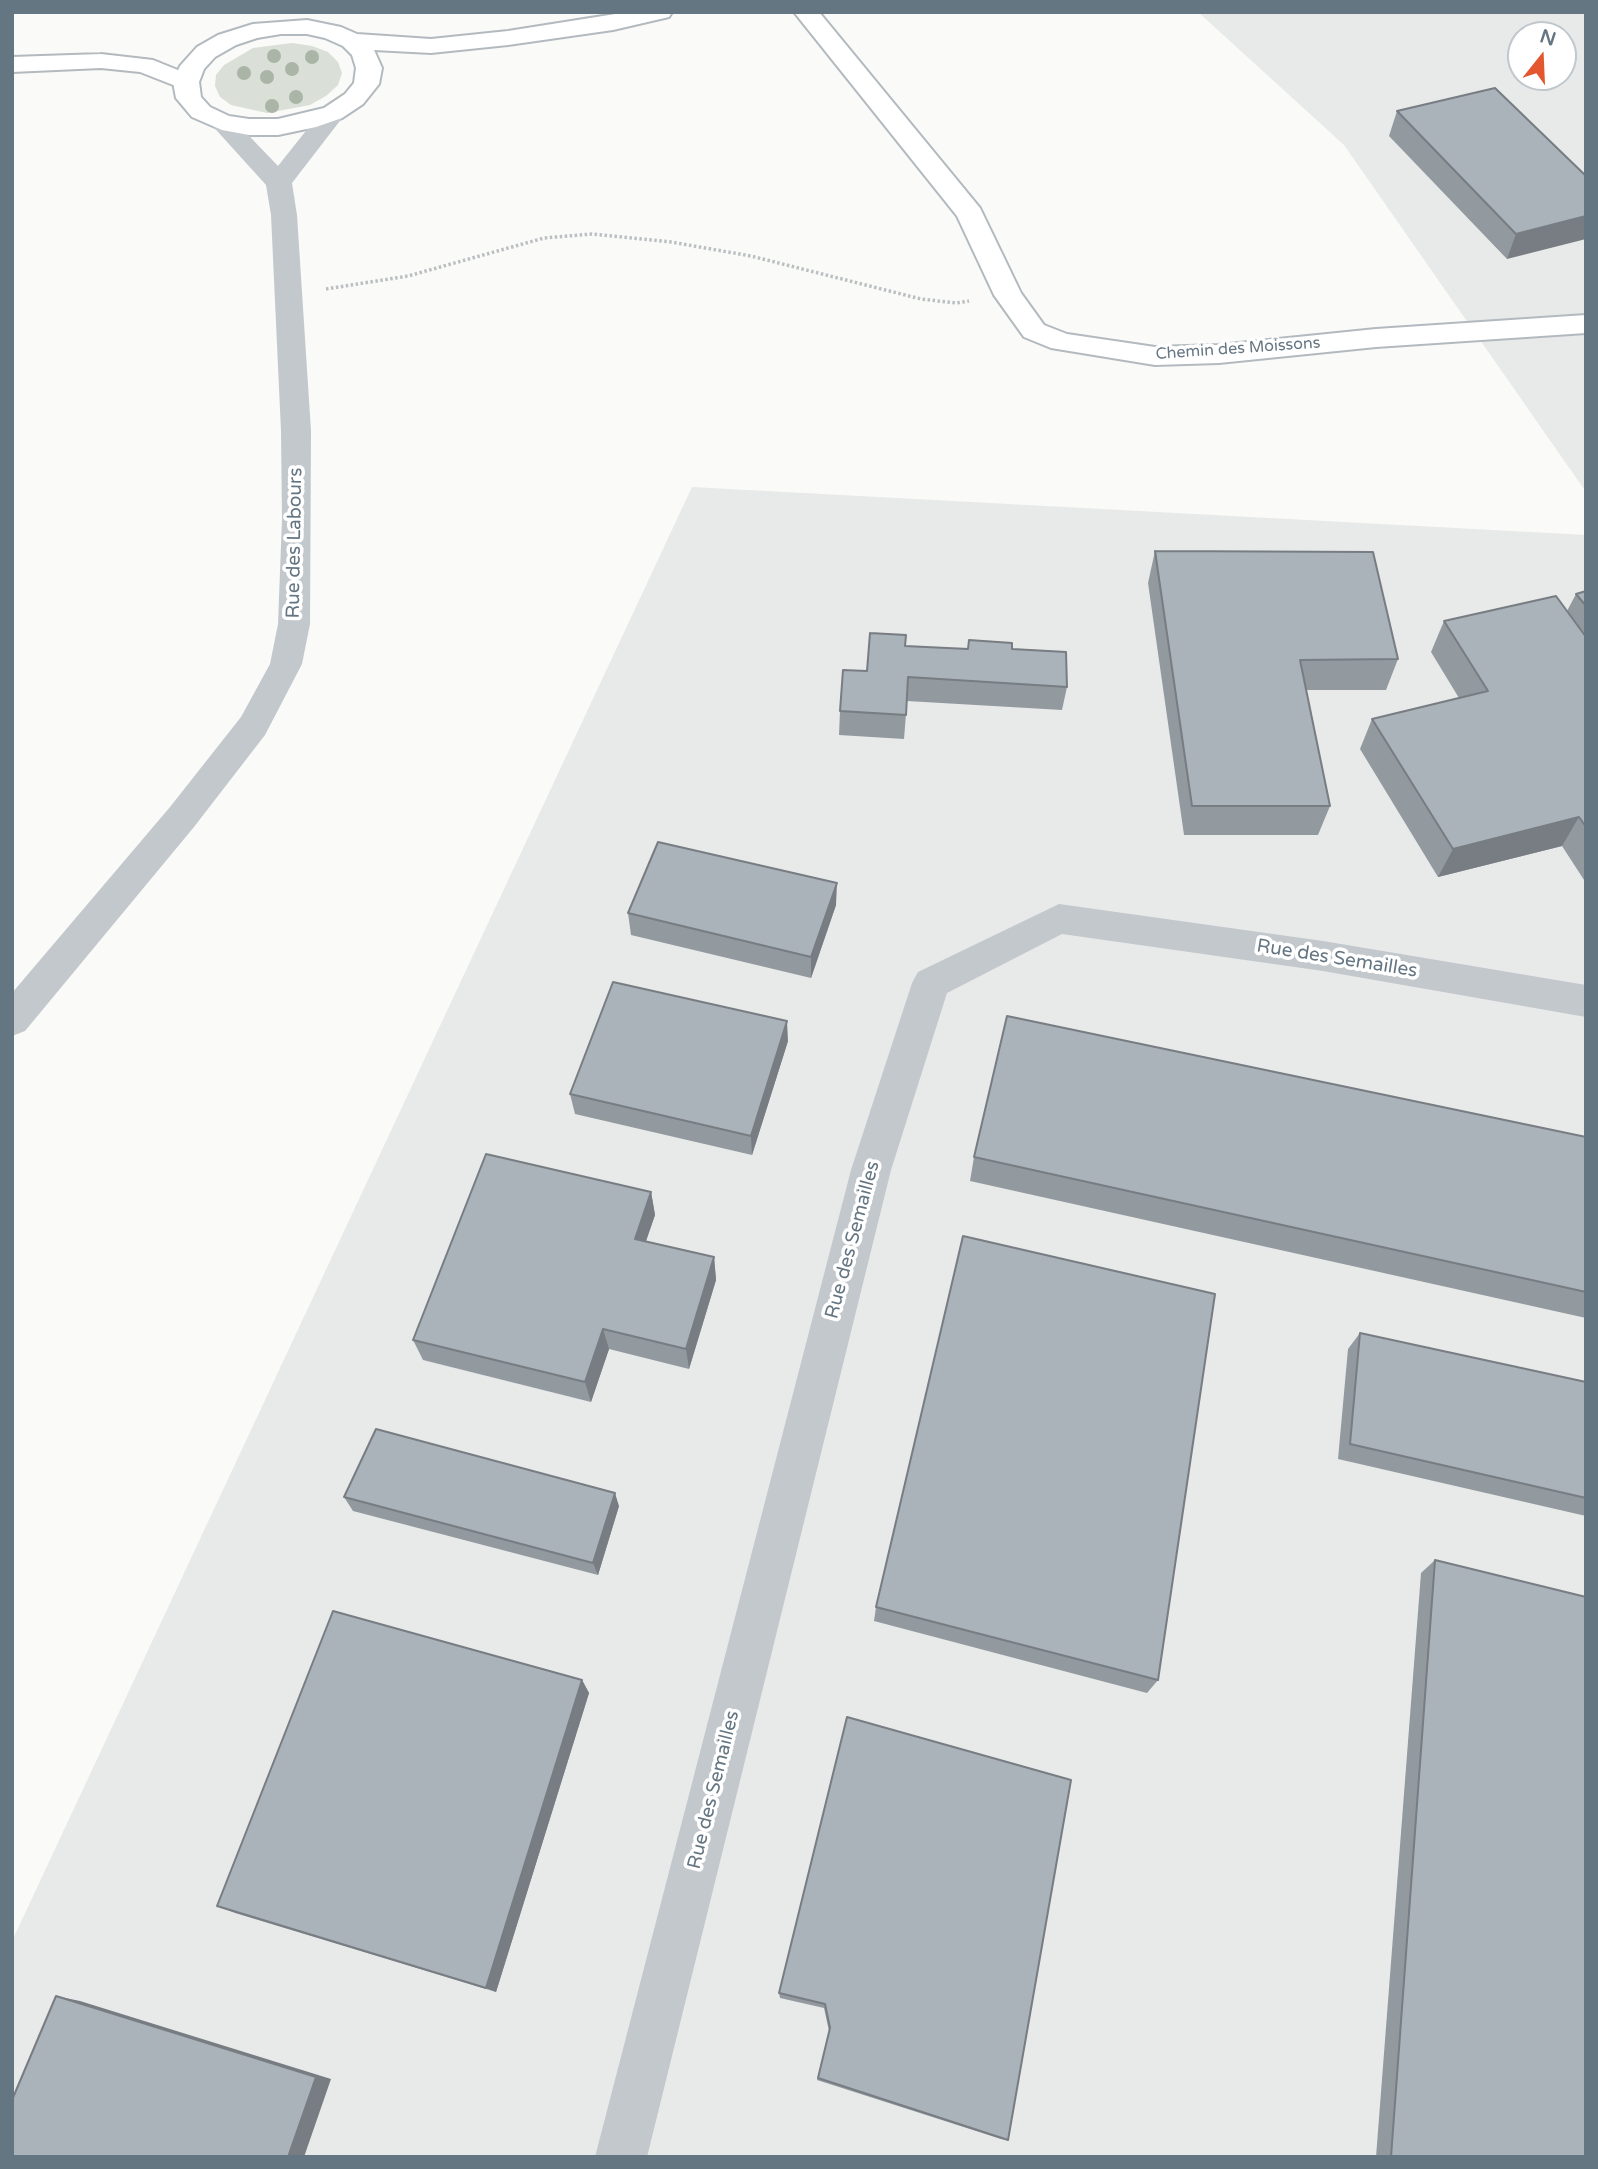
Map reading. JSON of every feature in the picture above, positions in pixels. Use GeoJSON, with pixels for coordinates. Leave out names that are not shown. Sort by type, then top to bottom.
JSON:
{"type":"FeatureCollection","features":[{"type":"Feature","properties":{"kind":"main road"},"geometry":{"type":"LineString","coordinates":[[228,40],[230,12]]}},
{"type":"Feature","properties":{"kind":"main road"},"geometry":{"type":"LineString","coordinates":[[249,12],[281,27]]}},
{"type":"Feature","properties":{"kind":"main road"},"geometry":{"type":"LineString","coordinates":[[352,41],[431,46],[613,23],[660,12]]}},
{"type":"Feature","properties":{"kind":"main road","name":"Chemin des Moissons"},"geometry":{"type":"LineString","coordinates":[[806,12],[970,214],[1008,295],[1034,331],[1097,349],[1155,356],[1219,354],[1376,338],[1586,324]]}},
{"type":"Feature","properties":{"kind":"main road"},"geometry":{"type":"LineString","coordinates":[[384,74],[369,68],[365,53],[352,41],[332,32],[307,27],[281,27],[253,31],[206,52],[192,66],[186,82],[189,98],[201,112],[222,122],[248,127],[278,127],[307,122],[333,113],[384,74],[431,46]]}},
{"type":"Feature","properties":{"kind":"main road"},"geometry":{"type":"LineString","coordinates":[[12,65],[101,61],[144,65],[186,82]]}},
{"type":"Feature","properties":{"kind":"street"},"geometry":{"type":"LineString","coordinates":[[222,122],[279,183],[333,113]]}},
{"type":"Feature","properties":{"kind":"street","name":"Rue des Labours"},"geometry":{"type":"LineString","coordinates":[[12,1020],[182,817],[253,726],[286,664],[294,624],[297,577],[296,431],[284,215],[279,183]]}},
{"type":"Feature","properties":{"kind":"street","name":"Rue des Semailles"},"geometry":{"type":"LineString","coordinates":[[621,2157],[871,1170],[931,983],[1059,919],[1324,956],[1586,1001]]}},
{"type":"Feature","properties":{"kind":"path"},"geometry":{"type":"LineString","coordinates":[[288,301],[328,289],[408,276],[544,237],[592,234],[671,242],[751,256],[921,299],[956,303],[1008,295]]}},
{"type":"Feature","properties":{"kind":"shaded area"},"geometry":{"type":"Polygon","coordinates":[[[1198,12],[1586,12],[1586,492],[1344,145],[1198,12]]]}},
{"type":"Feature","properties":{"kind":"shaded area"},"geometry":{"type":"Polygon","coordinates":[[[292,43],[328,52],[338,62],[342,73],[338,85],[326,96],[310,105],[267,113],[231,105],[220,97],[215,86],[216,75],[224,65],[253,48],[292,43]]]}},
{"type":"Feature","properties":{"kind":"shaded area"},"geometry":{"type":"Polygon","coordinates":[[[692,487],[1586,535],[1586,2157],[12,2157],[12,1941],[692,487]]]}},
{"type":"Feature","properties":{"kind":"building"},"geometry":{"type":"Polygon","coordinates":[[[1495,88],[1586,176],[1586,216],[1516,234],[1397,111],[1495,88]]]}},
{"type":"Feature","properties":{"kind":"building"},"geometry":{"type":"Polygon","coordinates":[[[1155,551],[1373,552],[1398,659],[1300,660],[1330,806],[1192,806],[1155,551]]]}},
{"type":"Feature","properties":{"kind":"building"},"geometry":{"type":"Polygon","coordinates":[[[1586,591],[1586,606],[1576,594],[1586,591]]]}},
{"type":"Feature","properties":{"kind":"building"},"geometry":{"type":"Polygon","coordinates":[[[1556,596],[1586,637],[1586,827],[1579,817],[1453,849],[1372,719],[1488,691],[1444,621],[1556,596]]]}},
{"type":"Feature","properties":{"kind":"building"},"geometry":{"type":"Polygon","coordinates":[[[870,633],[906,635],[905,646],[968,649],[969,640],[1012,643],[1012,649],[1066,652],[1067,687],[908,677],[906,715],[840,711],[843,670],[867,671],[870,633]]]}},
{"type":"Feature","properties":{"kind":"building"},"geometry":{"type":"Polygon","coordinates":[[[658,842],[837,883],[811,957],[628,913],[658,842]]]}},
{"type":"Feature","properties":{"kind":"building"},"geometry":{"type":"Polygon","coordinates":[[[613,982],[787,1021],[751,1136],[570,1094],[613,982]]]}},
{"type":"Feature","properties":{"kind":"building"},"geometry":{"type":"Polygon","coordinates":[[[1007,1016],[1586,1137],[1586,1292],[974,1157],[1007,1016]]]}},
{"type":"Feature","properties":{"kind":"building"},"geometry":{"type":"Polygon","coordinates":[[[486,1154],[651,1192],[635,1239],[714,1257],[686,1349],[603,1329],[585,1382],[413,1340],[486,1154]]]}},
{"type":"Feature","properties":{"kind":"building"},"geometry":{"type":"Polygon","coordinates":[[[963,1236],[1215,1294],[1158,1680],[876,1607],[963,1236]]]}},
{"type":"Feature","properties":{"kind":"building"},"geometry":{"type":"Polygon","coordinates":[[[1360,1333],[1586,1382],[1586,1498],[1350,1444],[1360,1333]]]}},
{"type":"Feature","properties":{"kind":"building"},"geometry":{"type":"Polygon","coordinates":[[[376,1429],[615,1493],[593,1563],[344,1497],[376,1429]]]}},
{"type":"Feature","properties":{"kind":"building"},"geometry":{"type":"Polygon","coordinates":[[[1435,1560],[1586,1597],[1586,2157],[1391,2157],[1435,1560]]]}},
{"type":"Feature","properties":{"kind":"building"},"geometry":{"type":"Polygon","coordinates":[[[333,1611],[582,1680],[486,1988],[217,1906],[333,1611]]]}},
{"type":"Feature","properties":{"kind":"building"},"geometry":{"type":"Polygon","coordinates":[[[847,1717],[1071,1780],[1008,2140],[818,2078],[830,2028],[825,2004],[779,1993],[847,1717]]]}},
{"type":"Feature","properties":{"kind":"building"},"geometry":{"type":"Polygon","coordinates":[[[56,1996],[316,2077],[288,2157],[12,2157],[12,2100],[56,1996]]]}}]}
